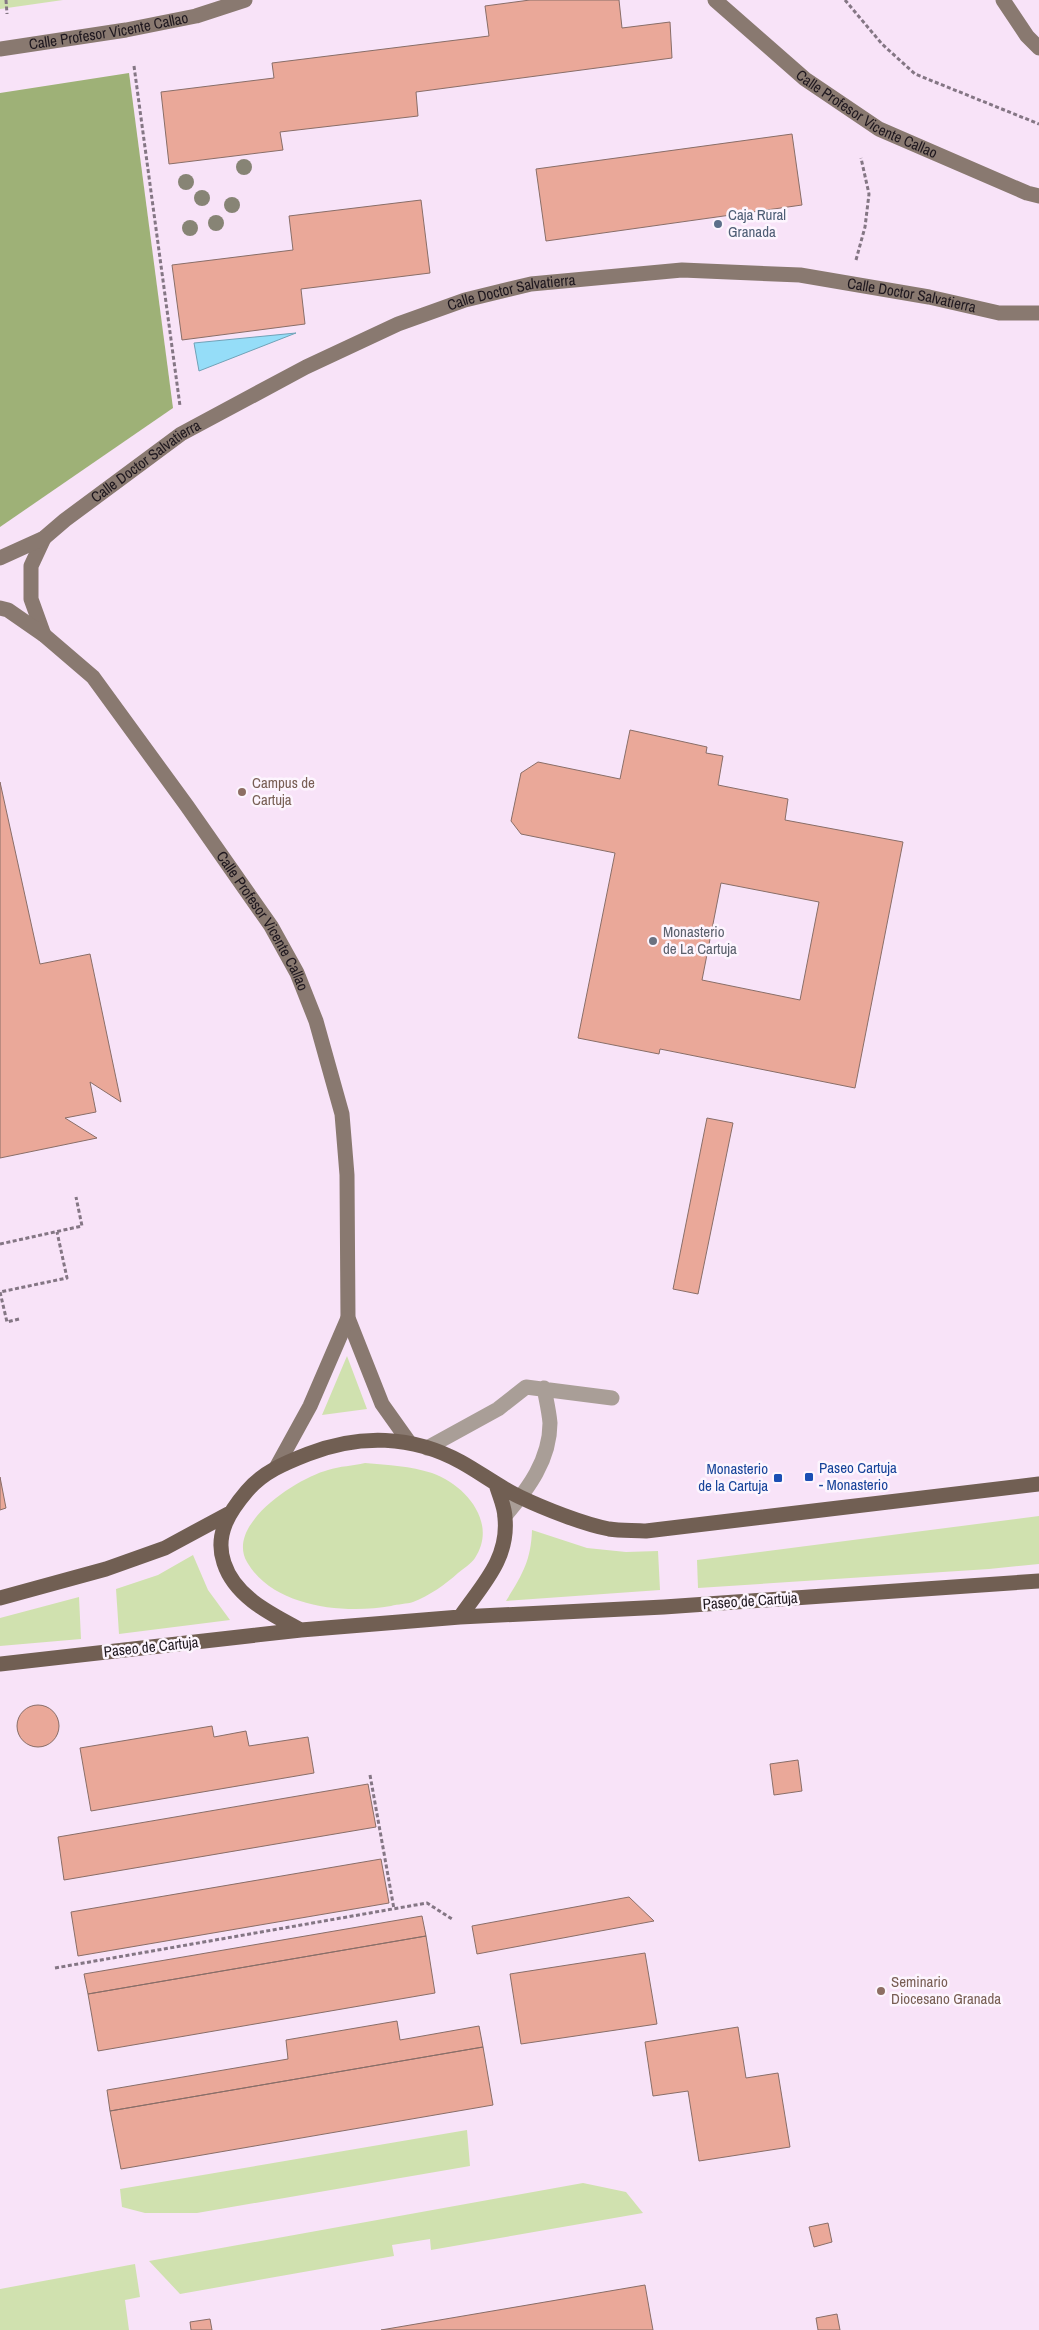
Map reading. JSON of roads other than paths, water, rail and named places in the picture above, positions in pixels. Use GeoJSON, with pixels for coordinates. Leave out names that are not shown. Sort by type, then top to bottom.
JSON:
{"type":"FeatureCollection","features":[{"type":"Feature","properties":{"kind":"main road"},"geometry":{"type":"LineString","coordinates":[[0,1598],[106,1569],[165,1548],[228,1514],[250,1488],[277,1466],[320,1449],[354,1441],[385,1439],[409,1442],[460,1462],[521,1497],[608,1528],[646,1531],[1039,1484]]}},
{"type":"Feature","properties":{"kind":"main road"},"geometry":{"type":"LineString","coordinates":[[460,1616],[496,1567],[505,1544],[505,1516],[496,1484]]}},
{"type":"Feature","properties":{"kind":"main road"},"geometry":{"type":"LineString","coordinates":[[228,1514],[221,1537],[222,1559],[228,1576],[256,1604],[301,1630]]}},
{"type":"Feature","properties":{"kind":"main road","name":"Paseo de Cartuja"},"geometry":{"type":"LineString","coordinates":[[0,1664],[301,1630],[460,1616],[664,1607],[1039,1581]]}},
{"type":"Feature","properties":{"kind":"street","name":"Calle Profesor Vicente Callao"},"geometry":{"type":"LineString","coordinates":[[0,49],[196,16],[245,0]]}},
{"type":"Feature","properties":{"kind":"street","name":"Calle Profesor Vicente Callao"},"geometry":{"type":"LineString","coordinates":[[714,0],[805,79],[879,129],[1033,195]]}},
{"type":"Feature","properties":{"kind":"street"},"geometry":{"type":"LineString","coordinates":[[1003,0],[1027,36],[1039,48]]}},
{"type":"Feature","properties":{"kind":"street"},"geometry":{"type":"LineString","coordinates":[[1033,195],[1039,205]]}},
{"type":"Feature","properties":{"kind":"street","name":"Calle Doctor Salvatierra"},"geometry":{"type":"LineString","coordinates":[[0,558],[44,538],[65,520],[181,434],[306,367],[398,324],[465,300],[531,284],[682,270],[800,275],[929,297],[999,313],[1039,313]]}},
{"type":"Feature","properties":{"kind":"street","name":"Calle Doctor Salvatierra"},"geometry":{"type":"LineString","coordinates":[[44,538],[30,566],[31,599],[44,635]]}},
{"type":"Feature","properties":{"kind":"street","name":"Calle Profesor Vicente Callao"},"geometry":{"type":"LineString","coordinates":[[0,608],[8,610],[44,635],[93,677],[188,806],[265,918],[297,973],[316,1021],[342,1114],[347,1174],[348,1318],[382,1404],[409,1442]]}},
{"type":"Feature","properties":{"kind":"street","name":"Calle Profesor Vicente Callao"},"geometry":{"type":"LineString","coordinates":[[277,1466],[310,1406],[348,1318]]}},
{"type":"Feature","properties":{"kind":"lane"},"geometry":{"type":"LineString","coordinates":[[427,1448],[498,1409],[526,1387],[612,1398]]}},
{"type":"Feature","properties":{"kind":"lane"},"geometry":{"type":"LineString","coordinates":[[505,1516],[538,1473],[545,1453],[550,1423],[544,1388]]}},
{"type":"Feature","properties":{"kind":"water"},"geometry":{"type":"Polygon","coordinates":[[[296,333],[199,371],[194,343],[296,333]]]}},
{"type":"Feature","properties":{"kind":"place","name":"Caja Rural Granada"},"geometry":{"type":"Point","coordinates":[718,224]}},
{"type":"Feature","properties":{"kind":"place","name":"Campus de Cartuja"},"geometry":{"type":"Point","coordinates":[242,792]}},
{"type":"Feature","properties":{"kind":"place","name":"Monasterio de La Cartuja"},"geometry":{"type":"Point","coordinates":[653,941]}},
{"type":"Feature","properties":{"kind":"place","name":"Paseo Cartuja - Monasterio"},"geometry":{"type":"Point","coordinates":[809,1477]}},
{"type":"Feature","properties":{"kind":"place","name":"Monasterio de la Cartuja"},"geometry":{"type":"Point","coordinates":[778,1478]}},
{"type":"Feature","properties":{"kind":"place","name":"Seminario Diocesano Granada"},"geometry":{"type":"Point","coordinates":[881,1991]}}]}
